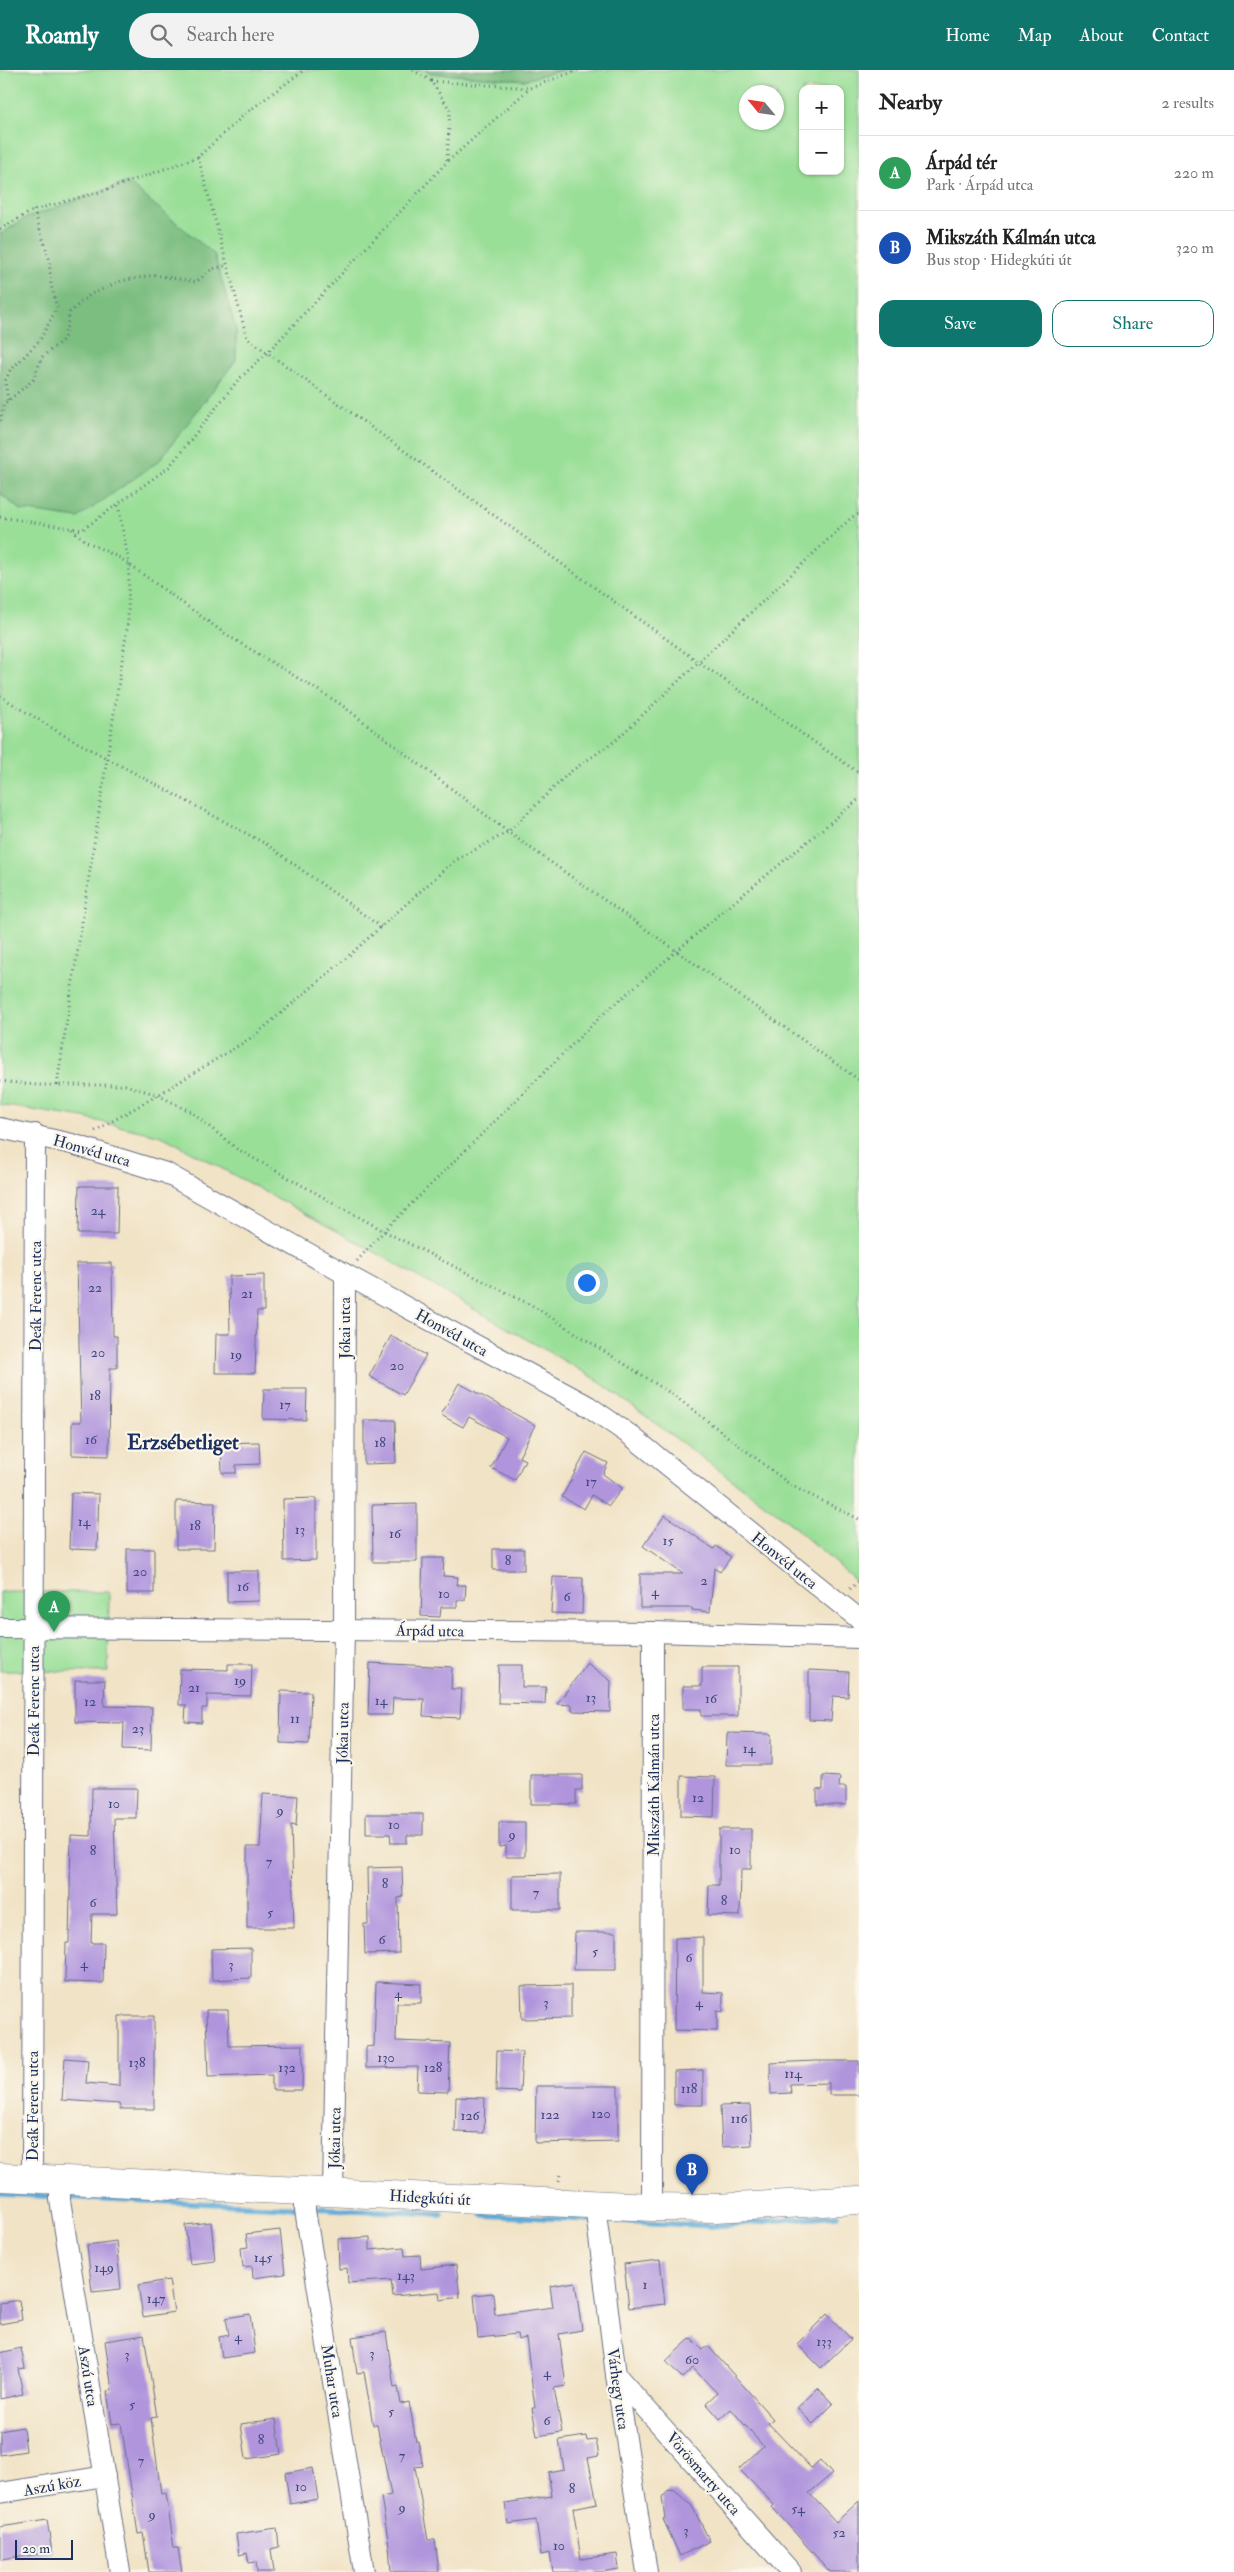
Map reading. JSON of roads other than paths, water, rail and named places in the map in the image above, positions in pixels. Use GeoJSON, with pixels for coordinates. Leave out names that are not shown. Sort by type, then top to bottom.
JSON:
{"type":"FeatureCollection","features":[{"type":"Feature","properties":{"kind":"main road","name":"Hidegkúti út"},"geometry":{"type":"LineString","coordinates":[[0,2177],[32,2178],[60,2189],[305,2200],[333,2192],[596,2215],[652,2207],[716,2208],[859,2200]]}},
{"type":"Feature","properties":{"kind":"street","name":"Honvéd utca"},"geometry":{"type":"LineString","coordinates":[[0,1128],[35,1134],[72,1144],[166,1173],[344,1274],[588,1406],[630,1435],[859,1618]]}},
{"type":"Feature","properties":{"kind":"street","name":"Deák Ferenc utca"},"geometry":{"type":"LineString","coordinates":[[32,2178],[35,1134]]}},
{"type":"Feature","properties":{"kind":"street","name":"Jókai utca"},"geometry":{"type":"LineString","coordinates":[[333,2192],[344,1630],[344,1274]]}},
{"type":"Feature","properties":{"kind":"street","name":"Árpád utca"},"geometry":{"type":"LineString","coordinates":[[0,1628],[653,1632],[859,1638]]}},
{"type":"Feature","properties":{"kind":"street","name":"Mikszáth Kálmán utca"},"geometry":{"type":"LineString","coordinates":[[652,2207],[653,1632]]}},
{"type":"Feature","properties":{"kind":"street","name":"Aszú utca"},"geometry":{"type":"LineString","coordinates":[[60,2189],[120,2572]]}},
{"type":"Feature","properties":{"kind":"street","name":"Muhar utca"},"geometry":{"type":"LineString","coordinates":[[305,2200],[364,2572]]}},
{"type":"Feature","properties":{"kind":"street","name":"Várhegy utca"},"geometry":{"type":"LineString","coordinates":[[596,2215],[616,2375],[647,2572]]}},
{"type":"Feature","properties":{"kind":"street","name":"Vörösmarty utca"},"geometry":{"type":"LineString","coordinates":[[616,2375],[791,2572]]}},
{"type":"Feature","properties":{"kind":"street","name":"Aszú köz"},"geometry":{"type":"LineString","coordinates":[[0,2494],[105,2476]]}},
{"type":"Feature","properties":{"kind":"waterway"},"geometry":{"type":"LineString","coordinates":[[0,2194],[442,2214]]}},
{"type":"Feature","properties":{"kind":"waterway"},"geometry":{"type":"LineString","coordinates":[[482,2215],[592,2220]]}},
{"type":"Feature","properties":{"kind":"waterway"},"geometry":{"type":"LineString","coordinates":[[602,2220],[712,2226],[837,2215]]}},
{"type":"Feature","properties":{"kind":"place","name":"Árpád tér"},"geometry":{"type":"Point","coordinates":[54,1632]}},
{"type":"Feature","properties":{"kind":"place","name":"Mikszáth Kálmán utca"},"geometry":{"type":"Point","coordinates":[692,2195]}},
{"type":"Feature","properties":{"kind":"district","name":"Erzsébetliget"},"geometry":{"type":"Point","coordinates":[183,1442]}}]}
